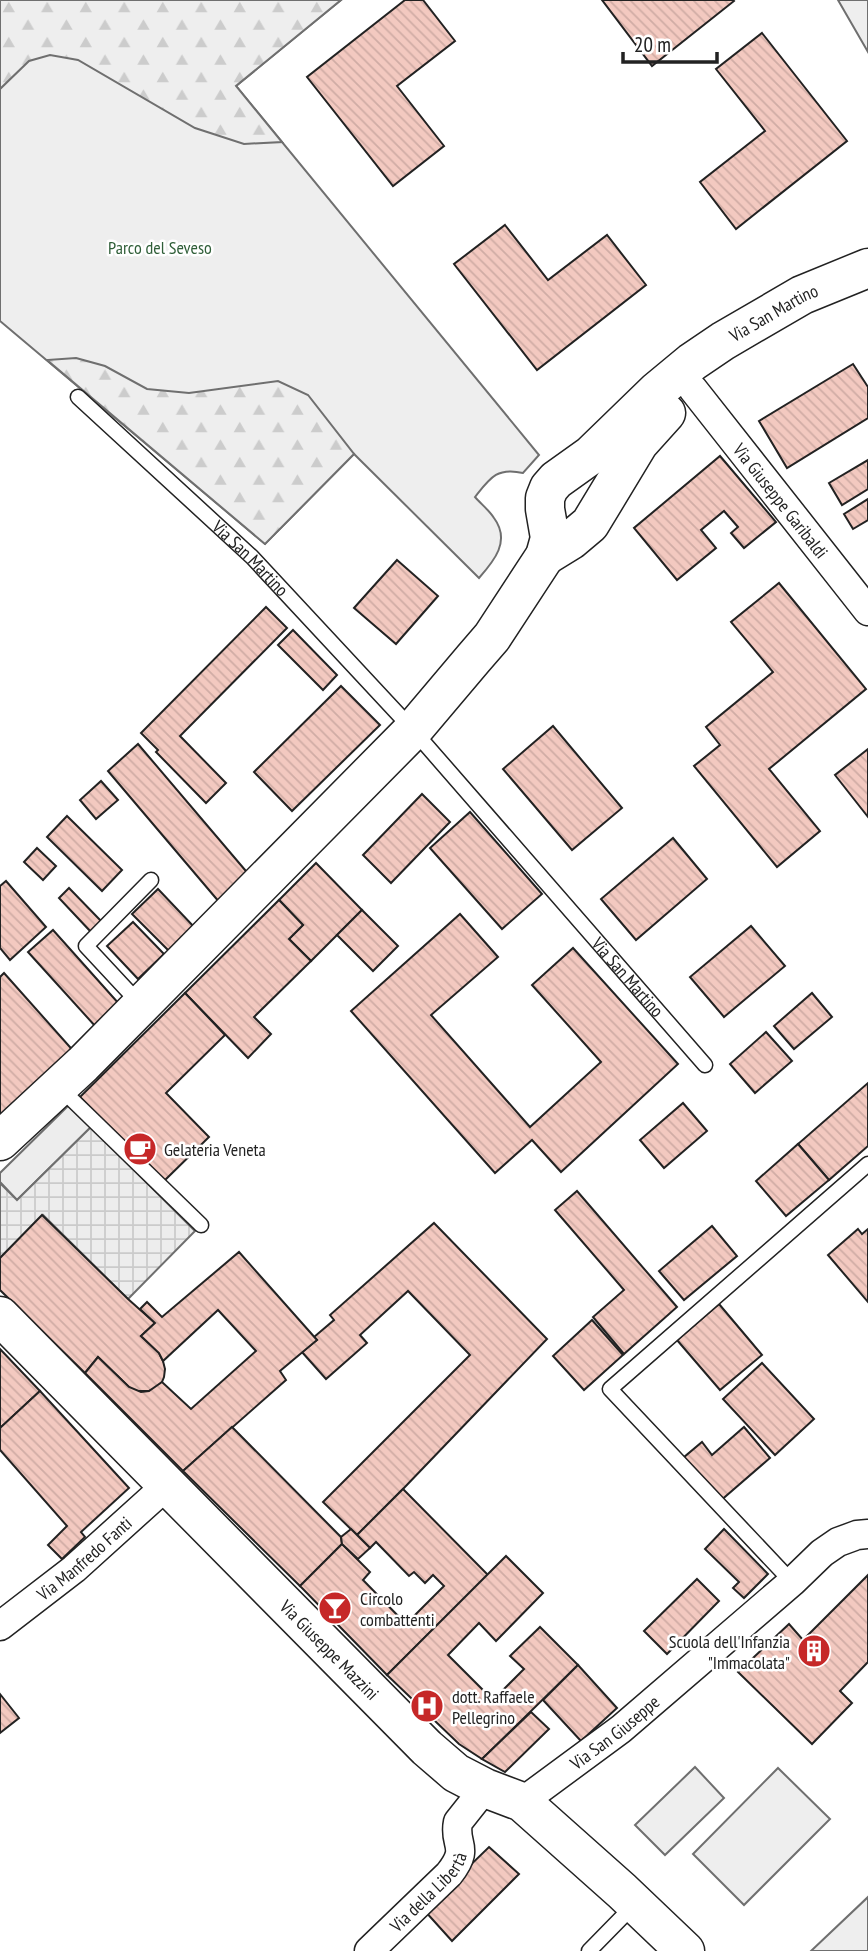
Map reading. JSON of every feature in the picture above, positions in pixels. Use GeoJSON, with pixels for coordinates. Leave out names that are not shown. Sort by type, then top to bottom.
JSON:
{"type":"FeatureCollection","features":[{"type":"Feature","properties":{"kind":"street","name":"Via San Martino"},"geometry":{"type":"LineString","coordinates":[[0,1141],[59,1087],[413,730],[492,637],[545,556],[550,538],[545,498],[556,480],[591,455],[657,391],[712,348],[802,295],[868,268]]}},
{"type":"Feature","properties":{"kind":"street","name":"Via San Martino"},"geometry":{"type":"LineString","coordinates":[[545,556],[590,524],[639,443],[663,416],[693,389],[783,333],[868,296]]}},
{"type":"Feature","properties":{"kind":"street","name":"Via Giuseppe Garibaldi"},"geometry":{"type":"LineString","coordinates":[[693,389],[868,611]]}},
{"type":"Feature","properties":{"kind":"street","name":"Via Giuseppe Mazzini"},"geometry":{"type":"LineString","coordinates":[[0,1316],[427,1748],[456,1773],[522,1802],[636,1903],[685,1951]]}},
{"type":"Feature","properties":{"kind":"street","name":"Via Manfredo Fanti"},"geometry":{"type":"LineString","coordinates":[[0,1626],[74,1569],[167,1485]]}},
{"type":"Feature","properties":{"kind":"street","name":"Via San Giuseppe"},"geometry":{"type":"LineString","coordinates":[[522,1802],[621,1729],[822,1553],[838,1542],[868,1534]]}},
{"type":"Feature","properties":{"kind":"street","name":"Via della Libertà"},"geometry":{"type":"LineString","coordinates":[[369,1951],[449,1874],[459,1861],[461,1850],[458,1822],[485,1788]]}},
{"type":"Feature","properties":{"kind":"lane","name":"Via San Martino"},"geometry":{"type":"LineString","coordinates":[[78,397],[252,557],[413,730],[705,1065]]}},
{"type":"Feature","properties":{"kind":"lane"},"geometry":{"type":"LineString","coordinates":[[141,1005],[86,946],[151,880]]}},
{"type":"Feature","properties":{"kind":"lane"},"geometry":{"type":"LineString","coordinates":[[59,1087],[201,1225]]}},
{"type":"Feature","properties":{"kind":"lane"},"geometry":{"type":"LineString","coordinates":[[792,1582],[610,1389],[868,1164]]}},
{"type":"Feature","properties":{"kind":"lane"},"geometry":{"type":"LineString","coordinates":[[589,1951],[636,1903]]}},
{"type":"Feature","properties":{"kind":"green space","name":"Parco del Seveso"},"geometry":{"type":"Polygon","coordinates":[[[0,0],[341,0],[236,86],[539,455],[523,473],[507,472],[495,476],[475,497],[490,512],[501,535],[495,558],[479,578],[354,454],[265,544],[0,321],[0,0]]]}},
{"type":"Feature","properties":{"kind":"green space"},"geometry":{"type":"Polygon","coordinates":[[[0,0],[341,0],[236,86],[282,142],[244,144],[195,128],[78,60],[50,55],[29,61],[0,89],[0,0]]]}},
{"type":"Feature","properties":{"kind":"green space"},"geometry":{"type":"Polygon","coordinates":[[[838,0],[868,0],[868,52],[838,0]]]}},
{"type":"Feature","properties":{"kind":"green space"},"geometry":{"type":"Polygon","coordinates":[[[76,358],[105,366],[147,389],[189,393],[278,381],[308,395],[354,454],[265,544],[47,360],[76,358]]]}},
{"type":"Feature","properties":{"kind":"green space"},"geometry":{"type":"Polygon","coordinates":[[[695,1767],[724,1798],[665,1855],[635,1825],[695,1767]]]}},
{"type":"Feature","properties":{"kind":"green space"},"geometry":{"type":"Polygon","coordinates":[[[778,1768],[830,1819],[744,1905],[693,1854],[778,1768]]]}},
{"type":"Feature","properties":{"kind":"green space"},"geometry":{"type":"Polygon","coordinates":[[[868,1897],[868,1951],[811,1951],[868,1897]]]}},
{"type":"Feature","properties":{"kind":"shaded area"},"geometry":{"type":"Polygon","coordinates":[[[69,1105],[91,1127],[17,1200],[0,1182],[0,1173],[69,1105]]]}},
{"type":"Feature","properties":{"kind":"shaded area"},"geometry":{"type":"Polygon","coordinates":[[[91,1127],[195,1231],[128,1299],[43,1215],[0,1258],[0,1183],[17,1200],[91,1127]]]}},
{"type":"Feature","properties":{"kind":"building"},"geometry":{"type":"Polygon","coordinates":[[[405,0],[423,0],[455,41],[397,86],[444,146],[393,186],[307,77],[405,0]]]}},
{"type":"Feature","properties":{"kind":"building"},"geometry":{"type":"Polygon","coordinates":[[[602,0],[733,0],[734,1],[652,66],[602,0]]]}},
{"type":"Feature","properties":{"kind":"building"},"geometry":{"type":"Polygon","coordinates":[[[762,33],[847,141],[736,229],[700,182],[765,131],[716,69],[762,33]]]}},
{"type":"Feature","properties":{"kind":"building"},"geometry":{"type":"Polygon","coordinates":[[[505,225],[548,280],[607,235],[646,285],[537,370],[454,264],[505,225]]]}},
{"type":"Feature","properties":{"kind":"building"},"geometry":{"type":"Polygon","coordinates":[[[853,364],[868,387],[868,418],[787,468],[759,421],[853,364]]]}},
{"type":"Feature","properties":{"kind":"building"},"geometry":{"type":"Polygon","coordinates":[[[720,456],[776,522],[744,548],[731,533],[738,527],[724,511],[701,530],[716,548],[677,580],[634,528],[720,456]]]}},
{"type":"Feature","properties":{"kind":"building"},"geometry":{"type":"Polygon","coordinates":[[[868,460],[868,489],[842,505],[829,483],[868,460]]]}},
{"type":"Feature","properties":{"kind":"building"},"geometry":{"type":"Polygon","coordinates":[[[868,499],[868,520],[853,529],[844,514],[868,499]]]}},
{"type":"Feature","properties":{"kind":"building"},"geometry":{"type":"Polygon","coordinates":[[[397,560],[438,596],[396,644],[354,608],[397,560]]]}},
{"type":"Feature","properties":{"kind":"building"},"geometry":{"type":"Polygon","coordinates":[[[779,583],[866,689],[769,769],[820,831],[777,867],[694,766],[720,745],[706,727],[773,672],[731,622],[779,583]]]}},
{"type":"Feature","properties":{"kind":"building"},"geometry":{"type":"Polygon","coordinates":[[[266,607],[287,628],[180,736],[226,783],[206,803],[141,733],[266,607]]]}},
{"type":"Feature","properties":{"kind":"building"},"geometry":{"type":"Polygon","coordinates":[[[293,630],[337,675],[323,690],[278,645],[293,630]]]}},
{"type":"Feature","properties":{"kind":"building"},"geometry":{"type":"Polygon","coordinates":[[[341,686],[380,725],[292,811],[254,772],[341,686]]]}},
{"type":"Feature","properties":{"kind":"building"},"geometry":{"type":"Polygon","coordinates":[[[553,726],[622,808],[572,850],[503,769],[553,726]]]}},
{"type":"Feature","properties":{"kind":"building"},"geometry":{"type":"Polygon","coordinates":[[[138,744],[251,877],[220,903],[108,771],[138,744]]]}},
{"type":"Feature","properties":{"kind":"building"},"geometry":{"type":"Polygon","coordinates":[[[868,749],[868,817],[835,775],[868,749]]]}},
{"type":"Feature","properties":{"kind":"building"},"geometry":{"type":"Polygon","coordinates":[[[101,781],[118,800],[96,819],[80,800],[101,781]]]}},
{"type":"Feature","properties":{"kind":"building"},"geometry":{"type":"Polygon","coordinates":[[[422,794],[450,822],[391,883],[363,855],[422,794]]]}},
{"type":"Feature","properties":{"kind":"building"},"geometry":{"type":"Polygon","coordinates":[[[470,812],[542,894],[502,929],[430,848],[470,812]]]}},
{"type":"Feature","properties":{"kind":"building"},"geometry":{"type":"Polygon","coordinates":[[[67,816],[122,870],[102,891],[47,837],[67,816]]]}},
{"type":"Feature","properties":{"kind":"building"},"geometry":{"type":"Polygon","coordinates":[[[673,838],[707,879],[636,940],[601,899],[673,838]]]}},
{"type":"Feature","properties":{"kind":"building"},"geometry":{"type":"Polygon","coordinates":[[[37,848],[56,866],[43,880],[24,862],[37,848]]]}},
{"type":"Feature","properties":{"kind":"building"},"geometry":{"type":"Polygon","coordinates":[[[316,863],[362,910],[311,961],[289,939],[303,925],[279,900],[316,863]]]}},
{"type":"Feature","properties":{"kind":"building"},"geometry":{"type":"Polygon","coordinates":[[[6,881],[46,927],[10,960],[0,948],[0,886],[6,881]]]}},
{"type":"Feature","properties":{"kind":"building"},"geometry":{"type":"Polygon","coordinates":[[[69,888],[102,922],[91,932],[59,898],[69,888]]]}},
{"type":"Feature","properties":{"kind":"building"},"geometry":{"type":"Polygon","coordinates":[[[158,889],[196,929],[171,953],[132,914],[158,889]]]}},
{"type":"Feature","properties":{"kind":"building"},"geometry":{"type":"Polygon","coordinates":[[[279,900],[303,925],[289,939],[311,961],[254,1017],[271,1034],[248,1058],[185,993],[279,900]]]}},
{"type":"Feature","properties":{"kind":"building"},"geometry":{"type":"Polygon","coordinates":[[[362,910],[398,946],[373,971],[337,935],[362,910]]]}},
{"type":"Feature","properties":{"kind":"building"},"geometry":{"type":"Polygon","coordinates":[[[460,914],[498,957],[431,1015],[530,1127],[601,1062],[532,985],[573,948],[678,1064],[561,1172],[532,1140],[495,1173],[351,1011],[460,914]]]}},
{"type":"Feature","properties":{"kind":"building"},"geometry":{"type":"Polygon","coordinates":[[[133,922],[164,954],[138,979],[107,946],[133,922]]]}},
{"type":"Feature","properties":{"kind":"building"},"geometry":{"type":"Polygon","coordinates":[[[751,926],[785,966],[724,1017],[690,977],[751,926]]]}},
{"type":"Feature","properties":{"kind":"building"},"geometry":{"type":"Polygon","coordinates":[[[53,930],[120,1005],[96,1027],[28,952],[53,930]]]}},
{"type":"Feature","properties":{"kind":"building"},"geometry":{"type":"Polygon","coordinates":[[[4,973],[77,1055],[0,1127],[0,977],[4,973]]]}},
{"type":"Feature","properties":{"kind":"building"},"geometry":{"type":"Polygon","coordinates":[[[185,993],[225,1035],[166,1093],[209,1137],[164,1181],[80,1097],[185,993]]]}},
{"type":"Feature","properties":{"kind":"building"},"geometry":{"type":"Polygon","coordinates":[[[812,993],[832,1017],[794,1049],[774,1026],[812,993]]]}},
{"type":"Feature","properties":{"kind":"building"},"geometry":{"type":"Polygon","coordinates":[[[766,1032],[792,1061],[755,1093],[730,1064],[766,1032]]]}},
{"type":"Feature","properties":{"kind":"building"},"geometry":{"type":"Polygon","coordinates":[[[868,1083],[868,1146],[829,1180],[798,1144],[868,1083]]]}},
{"type":"Feature","properties":{"kind":"building"},"geometry":{"type":"Polygon","coordinates":[[[683,1103],[707,1131],[664,1168],[640,1140],[683,1103]]]}},
{"type":"Feature","properties":{"kind":"building"},"geometry":{"type":"Polygon","coordinates":[[[798,1144],[829,1180],[786,1216],[756,1181],[798,1144]]]}},
{"type":"Feature","properties":{"kind":"building"},"geometry":{"type":"Polygon","coordinates":[[[577,1191],[677,1307],[624,1354],[593,1317],[624,1290],[555,1210],[577,1191]]]}},
{"type":"Feature","properties":{"kind":"building"},"geometry":{"type":"Polygon","coordinates":[[[42,1215],[155,1323],[141,1336],[159,1353],[163,1361],[164,1377],[156,1388],[135,1391],[98,1357],[85,1373],[0,1290],[0,1258],[42,1215]]]}},
{"type":"Feature","properties":{"kind":"building"},"geometry":{"type":"Polygon","coordinates":[[[434,1223],[547,1339],[357,1535],[323,1502],[470,1355],[408,1291],[360,1335],[367,1343],[326,1379],[302,1352],[317,1340],[314,1337],[334,1320],[330,1315],[434,1223]]]}},
{"type":"Feature","properties":{"kind":"building"},"geometry":{"type":"Polygon","coordinates":[[[712,1226],[737,1256],[684,1300],[659,1271],[712,1226]]]}},
{"type":"Feature","properties":{"kind":"building"},"geometry":{"type":"Polygon","coordinates":[[[858,1229],[862,1234],[868,1229],[868,1302],[828,1255],[858,1229]]]}},
{"type":"Feature","properties":{"kind":"building"},"geometry":{"type":"Polygon","coordinates":[[[239,1252],[317,1340],[280,1371],[286,1380],[183,1471],[85,1373],[98,1357],[129,1387],[141,1392],[149,1391],[162,1382],[191,1409],[256,1351],[218,1310],[163,1361],[159,1353],[141,1336],[155,1323],[140,1309],[147,1302],[162,1317],[239,1252]]]}},
{"type":"Feature","properties":{"kind":"building"},"geometry":{"type":"Polygon","coordinates":[[[719,1304],[762,1355],[720,1390],[677,1340],[719,1304]]]}},
{"type":"Feature","properties":{"kind":"building"},"geometry":{"type":"Polygon","coordinates":[[[592,1320],[623,1355],[584,1390],[553,1356],[592,1320]]]}},
{"type":"Feature","properties":{"kind":"building"},"geometry":{"type":"Polygon","coordinates":[[[0,1349],[40,1391],[0,1428],[0,1349]]]}},
{"type":"Feature","properties":{"kind":"building"},"geometry":{"type":"Polygon","coordinates":[[[762,1363],[814,1419],[775,1455],[723,1399],[762,1363]]]}},
{"type":"Feature","properties":{"kind":"building"},"geometry":{"type":"Polygon","coordinates":[[[40,1391],[129,1488],[81,1532],[85,1537],[62,1559],[48,1545],[67,1526],[0,1450],[0,1428],[40,1391]]]}},
{"type":"Feature","properties":{"kind":"building"},"geometry":{"type":"Polygon","coordinates":[[[232,1427],[341,1537],[342,1544],[300,1586],[183,1471],[232,1427]]]}},
{"type":"Feature","properties":{"kind":"building"},"geometry":{"type":"Polygon","coordinates":[[[744,1427],[770,1458],[719,1502],[683,1458],[702,1442],[712,1455],[744,1427]]]}},
{"type":"Feature","properties":{"kind":"building"},"geometry":{"type":"Polygon","coordinates":[[[403,1489],[488,1575],[387,1675],[300,1586],[342,1544],[370,1572],[363,1580],[406,1624],[444,1586],[433,1575],[425,1583],[414,1572],[409,1576],[376,1542],[370,1548],[357,1535],[403,1489]]]}},
{"type":"Feature","properties":{"kind":"building"},"geometry":{"type":"Polygon","coordinates":[[[351,1529],[370,1548],[358,1559],[342,1544],[341,1537],[351,1529]]]}},
{"type":"Feature","properties":{"kind":"building"},"geometry":{"type":"Polygon","coordinates":[[[724,1529],[768,1574],[744,1598],[733,1588],[739,1582],[705,1549],[724,1529]]]}},
{"type":"Feature","properties":{"kind":"building"},"geometry":{"type":"Polygon","coordinates":[[[506,1556],[543,1593],[496,1641],[479,1623],[448,1655],[493,1700],[524,1669],[510,1656],[540,1627],[578,1665],[482,1759],[459,1744],[387,1675],[506,1556]]]}},
{"type":"Feature","properties":{"kind":"building","name":"Scuola dell'Infanzia \"Immacolata\""},"geometry":{"type":"Polygon","coordinates":[[[868,1575],[868,1662],[840,1691],[852,1703],[812,1744],[738,1672],[789,1624],[803,1640],[868,1575]]]}},
{"type":"Feature","properties":{"kind":"building"},"geometry":{"type":"Polygon","coordinates":[[[697,1579],[719,1601],[667,1654],[644,1631],[697,1579]]]}},
{"type":"Feature","properties":{"kind":"building"},"geometry":{"type":"Polygon","coordinates":[[[578,1665],[617,1708],[581,1741],[543,1700],[578,1665]]]}},
{"type":"Feature","properties":{"kind":"building"},"geometry":{"type":"Polygon","coordinates":[[[0,1694],[19,1718],[0,1733],[0,1694]]]}},
{"type":"Feature","properties":{"kind":"building"},"geometry":{"type":"Polygon","coordinates":[[[531,1712],[549,1729],[505,1772],[482,1759],[531,1712]]]}},
{"type":"Feature","properties":{"kind":"building"},"geometry":{"type":"Polygon","coordinates":[[[489,1847],[519,1874],[452,1941],[424,1910],[489,1847]]]}},
{"type":"Feature","properties":{"kind":"place","name":"Gelateria Veneta"},"geometry":{"type":"Point","coordinates":[140,1149]}},
{"type":"Feature","properties":{"kind":"place","name":"Circolo combattenti"},"geometry":{"type":"Point","coordinates":[335,1608]}},
{"type":"Feature","properties":{"kind":"place","name":"Scuola dell'Infanzia \"Immacolata\""},"geometry":{"type":"Point","coordinates":[814,1651]}},
{"type":"Feature","properties":{"kind":"place","name":"dott. Raffaele Pellegrino"},"geometry":{"type":"Point","coordinates":[427,1706]}}]}
